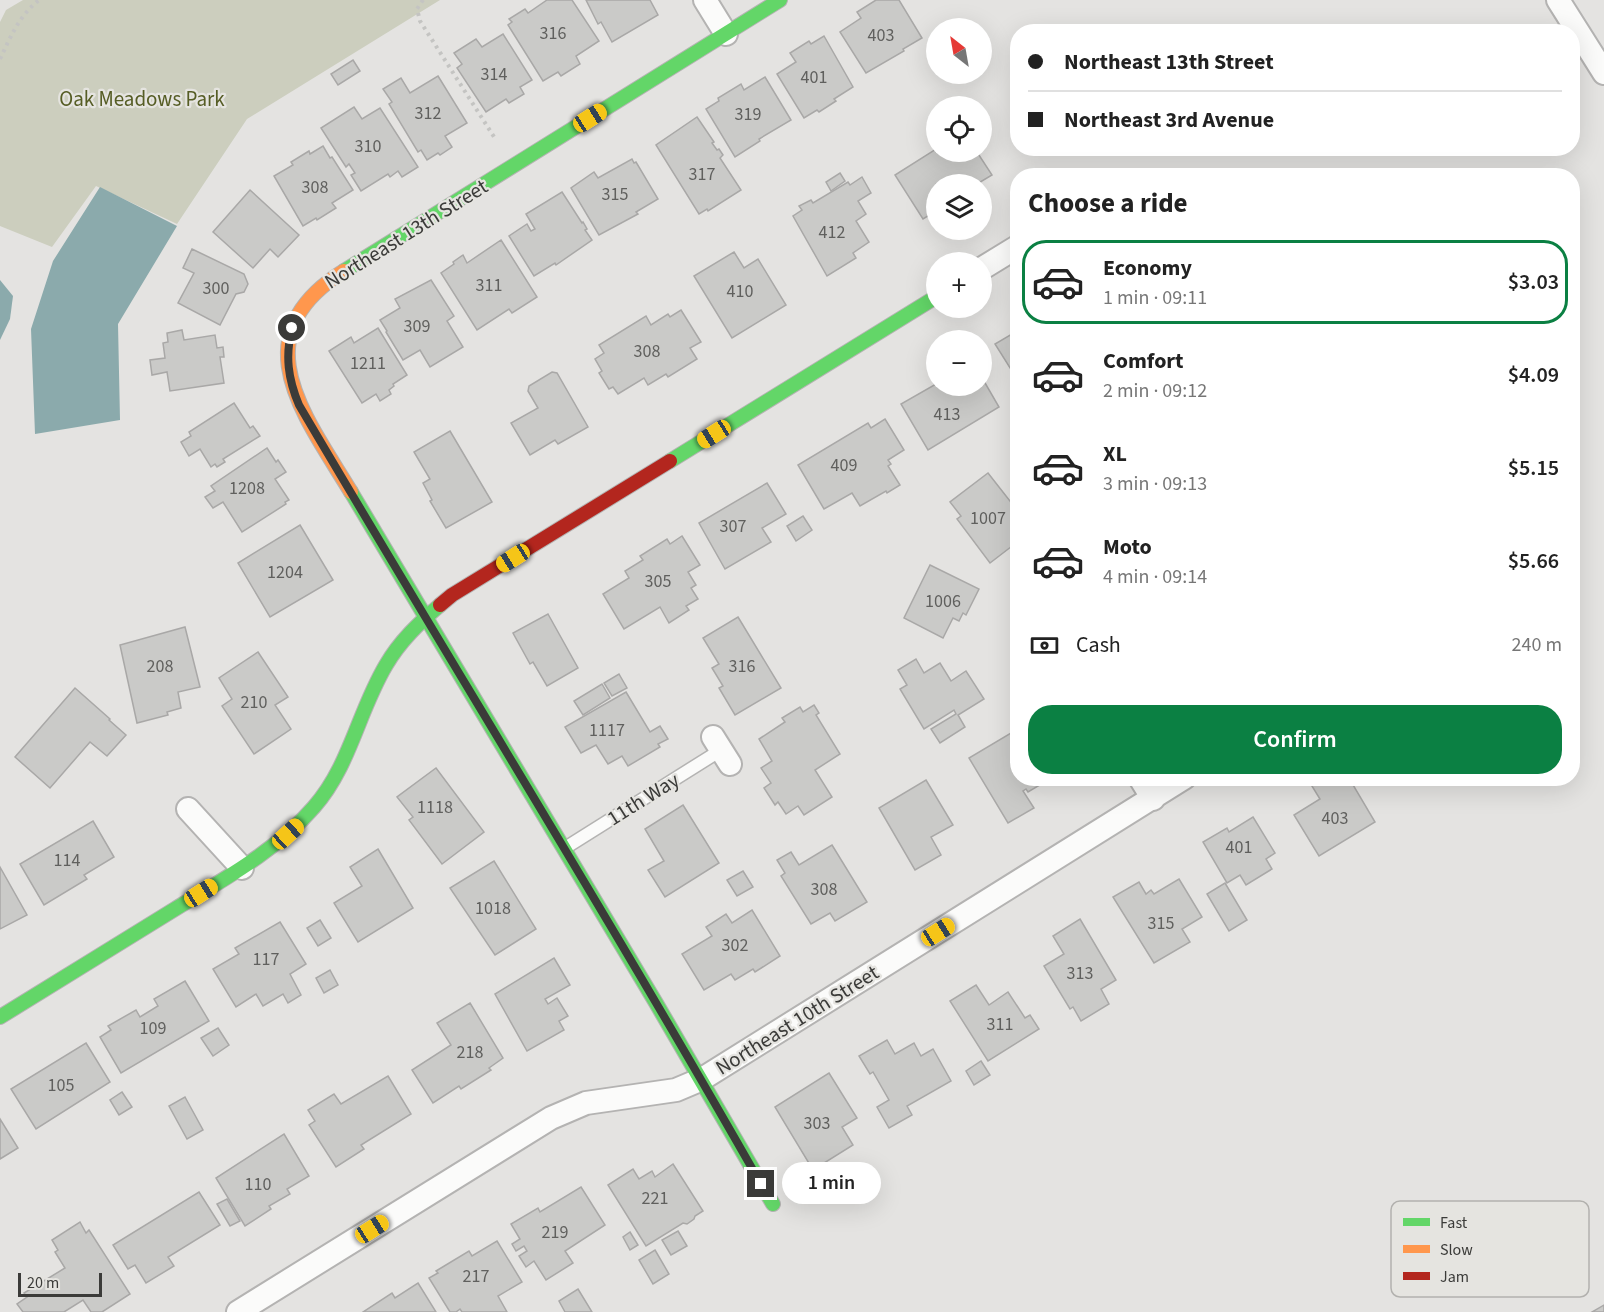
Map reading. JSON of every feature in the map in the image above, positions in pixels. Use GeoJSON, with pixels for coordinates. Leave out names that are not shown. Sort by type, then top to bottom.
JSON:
{"type":"FeatureCollection","features":[{"type":"Feature","properties":{"kind":"street"},"geometry":{"type":"LineString","coordinates":[[705,0],[726,33]]}},
{"type":"Feature","properties":{"kind":"street","name":"Northeast 13th Street"},"geometry":{"type":"LineString","coordinates":[[773,1204],[702,1080],[424,618],[299,405],[288,376],[289,343],[299,314],[320,288],[780,0]]}},
{"type":"Feature","properties":{"kind":"street"},"geometry":{"type":"LineString","coordinates":[[1558,0],[1573,24]]}},
{"type":"Feature","properties":{"kind":"street"},"geometry":{"type":"LineString","coordinates":[[1580,35],[1604,73]]}},
{"type":"Feature","properties":{"kind":"street"},"geometry":{"type":"LineString","coordinates":[[992,262],[1010,251]]}},
{"type":"Feature","properties":{"kind":"street"},"geometry":{"type":"LineString","coordinates":[[0,1017],[242,868],[278,843],[318,804],[334,780],[348,755],[383,671],[404,639],[424,618],[462,589],[926,303]]}},
{"type":"Feature","properties":{"kind":"street"},"geometry":{"type":"LineString","coordinates":[[1145,786],[1153,799]]}},
{"type":"Feature","properties":{"kind":"street","name":"Northeast 10th Street"},"geometry":{"type":"LineString","coordinates":[[238,1312],[551,1118],[586,1103],[676,1090],[702,1080],[1172,786]]}},
{"type":"Feature","properties":{"kind":"street"},"geometry":{"type":"LineString","coordinates":[[188,809],[242,868]]}},
{"type":"Feature","properties":{"kind":"lane","name":"11th Way"},"geometry":{"type":"LineString","coordinates":[[564,848],[721,750]]}},
{"type":"Feature","properties":{"kind":"path"},"geometry":{"type":"LineString","coordinates":[[0,59],[16,24],[24,13],[39,0]]}},
{"type":"Feature","properties":{"kind":"path"},"geometry":{"type":"LineString","coordinates":[[423,0],[417,9],[420,21],[512,166]]}},
{"type":"Feature","properties":{"kind":"green space","name":"Oak Meadows Park"},"geometry":{"type":"Polygon","coordinates":[[[23,0],[440,0],[247,119],[177,224],[96,186],[52,247],[0,226],[0,22],[6,10],[23,0]]]}},
{"type":"Feature","properties":{"kind":"water"},"geometry":{"type":"Polygon","coordinates":[[[100,187],[177,226],[118,324],[120,420],[35,434],[31,329],[53,261],[100,187]]]}},
{"type":"Feature","properties":{"kind":"water"},"geometry":{"type":"Polygon","coordinates":[[[0,280],[13,296],[10,319],[0,340],[0,280]]]}},
{"type":"Feature","properties":{"kind":"building"},"geometry":{"type":"Polygon","coordinates":[[[547,0],[572,0],[599,41],[576,56],[580,64],[561,76],[558,72],[543,81],[508,25],[512,22],[509,19],[525,9],[528,13],[547,0]]]}},
{"type":"Feature","properties":{"kind":"building"},"geometry":{"type":"Polygon","coordinates":[[[586,0],[650,0],[658,15],[612,42],[601,22],[598,24],[586,0]]]}},
{"type":"Feature","properties":{"kind":"building"},"geometry":{"type":"Polygon","coordinates":[[[876,0],[899,0],[922,38],[866,73],[840,32],[861,18],[857,12],[876,0]]]}},
{"type":"Feature","properties":{"kind":"building"},"geometry":{"type":"Polygon","coordinates":[[[503,34],[532,80],[520,87],[524,94],[509,103],[506,99],[486,112],[457,68],[462,64],[454,53],[476,39],[482,47],[503,34]]]}},
{"type":"Feature","properties":{"kind":"building"},"geometry":{"type":"Polygon","coordinates":[[[824,36],[853,87],[819,112],[817,110],[804,118],[777,74],[796,62],[790,53],[809,41],[811,44],[824,36]]]}},
{"type":"Feature","properties":{"kind":"building"},"geometry":{"type":"Polygon","coordinates":[[[353,60],[360,71],[338,85],[331,74],[353,60]]]}},
{"type":"Feature","properties":{"kind":"building"},"geometry":{"type":"Polygon","coordinates":[[[438,76],[467,123],[445,136],[452,147],[427,160],[421,150],[418,152],[389,104],[392,102],[383,89],[401,78],[410,93],[438,76]]]}},
{"type":"Feature","properties":{"kind":"building"},"geometry":{"type":"Polygon","coordinates":[[[765,77],[791,120],[735,157],[706,109],[719,101],[718,98],[741,84],[744,90],[765,77]]]}},
{"type":"Feature","properties":{"kind":"building"},"geometry":{"type":"Polygon","coordinates":[[[354,107],[362,119],[380,108],[418,167],[402,177],[398,171],[390,177],[388,174],[361,191],[351,175],[355,173],[349,164],[346,167],[321,128],[354,107]]]}},
{"type":"Feature","properties":{"kind":"building"},"geometry":{"type":"Polygon","coordinates":[[[697,117],[714,142],[712,143],[723,155],[720,158],[741,190],[708,211],[707,209],[699,214],[656,145],[697,117]]]}},
{"type":"Feature","properties":{"kind":"building"},"geometry":{"type":"Polygon","coordinates":[[[323,146],[353,190],[332,203],[336,208],[303,226],[274,176],[293,165],[291,162],[323,146]]]}},
{"type":"Feature","properties":{"kind":"building"},"geometry":{"type":"Polygon","coordinates":[[[926,155],[926,162],[984,162],[991,174],[926,174],[926,217],[923,219],[895,175],[926,155]]]}},
{"type":"Feature","properties":{"kind":"building"},"geometry":{"type":"Polygon","coordinates":[[[632,159],[658,199],[636,212],[638,214],[599,235],[571,188],[594,172],[598,178],[632,159]]]}},
{"type":"Feature","properties":{"kind":"building"},"geometry":{"type":"Polygon","coordinates":[[[840,173],[845,181],[831,191],[826,182],[840,173]]]}},
{"type":"Feature","properties":{"kind":"building"},"geometry":{"type":"Polygon","coordinates":[[[862,177],[871,193],[858,201],[866,214],[856,221],[869,242],[853,253],[856,258],[827,276],[793,216],[802,210],[799,206],[811,200],[813,203],[848,182],[850,185],[862,177]]]}},
{"type":"Feature","properties":{"kind":"building"},"geometry":{"type":"Polygon","coordinates":[[[250,190],[299,235],[278,257],[270,249],[253,268],[213,232],[250,190]]]}},
{"type":"Feature","properties":{"kind":"building"},"geometry":{"type":"Polygon","coordinates":[[[562,192],[583,222],[592,240],[556,265],[555,263],[534,276],[509,236],[527,224],[531,231],[535,229],[526,214],[562,192]]]}},
{"type":"Feature","properties":{"kind":"building"},"geometry":{"type":"Polygon","coordinates":[[[501,240],[537,297],[512,313],[509,309],[477,330],[441,273],[463,255],[467,263],[501,240]]]}},
{"type":"Feature","properties":{"kind":"building"},"geometry":{"type":"Polygon","coordinates":[[[192,249],[244,274],[248,284],[244,292],[236,294],[220,325],[178,303],[194,273],[183,268],[192,249]]]}},
{"type":"Feature","properties":{"kind":"building"},"geometry":{"type":"Polygon","coordinates":[[[734,252],[744,268],[758,259],[786,305],[732,338],[694,276],[734,252]]]}},
{"type":"Feature","properties":{"kind":"building"},"geometry":{"type":"Polygon","coordinates":[[[431,280],[454,316],[447,321],[463,347],[430,367],[420,350],[403,360],[380,320],[400,308],[395,299],[431,280]]]}},
{"type":"Feature","properties":{"kind":"building"},"geometry":{"type":"Polygon","coordinates":[[[681,310],[701,342],[690,348],[697,359],[668,377],[666,374],[648,385],[644,378],[618,394],[613,387],[609,389],[599,373],[602,371],[595,359],[604,353],[599,345],[646,316],[651,325],[668,314],[670,317],[681,310]]]}},
{"type":"Feature","properties":{"kind":"building"},"geometry":{"type":"Polygon","coordinates":[[[378,328],[407,375],[393,384],[394,386],[389,390],[391,394],[380,401],[376,394],[362,403],[329,351],[351,337],[354,343],[378,328]]]}},
{"type":"Feature","properties":{"kind":"building"},"geometry":{"type":"Polygon","coordinates":[[[182,330],[184,340],[215,335],[217,348],[223,347],[224,357],[220,357],[224,383],[170,391],[167,372],[152,375],[150,360],[165,358],[163,343],[168,342],[167,333],[182,330]]]}},
{"type":"Feature","properties":{"kind":"building"},"geometry":{"type":"Polygon","coordinates":[[[1010,335],[1010,368],[995,344],[1010,335]]]}},
{"type":"Feature","properties":{"kind":"building"},"geometry":{"type":"Polygon","coordinates":[[[552,372],[557,373],[588,427],[558,444],[555,440],[530,455],[511,423],[538,408],[528,391],[529,386],[552,372]]]}},
{"type":"Feature","properties":{"kind":"building"},"geometry":{"type":"Polygon","coordinates":[[[926,390],[926,396],[992,395],[999,407],[928,450],[901,404],[926,390]]]}},
{"type":"Feature","properties":{"kind":"building"},"geometry":{"type":"Polygon","coordinates":[[[234,403],[250,428],[253,426],[260,436],[223,459],[225,462],[217,467],[215,464],[211,467],[200,449],[189,456],[181,442],[191,436],[189,432],[234,403]]]}},
{"type":"Feature","properties":{"kind":"building"},"geometry":{"type":"Polygon","coordinates":[[[885,419],[904,450],[888,460],[891,464],[888,466],[900,485],[860,506],[852,493],[824,509],[798,465],[868,423],[871,428],[885,419]]]}},
{"type":"Feature","properties":{"kind":"building"},"geometry":{"type":"Polygon","coordinates":[[[450,431],[492,502],[446,528],[430,501],[432,500],[423,483],[430,479],[414,452],[450,431]]]}},
{"type":"Feature","properties":{"kind":"building"},"geometry":{"type":"Polygon","coordinates":[[[267,448],[286,472],[275,479],[289,500],[242,532],[223,502],[213,508],[205,497],[215,491],[211,486],[267,448]]]}},
{"type":"Feature","properties":{"kind":"building"},"geometry":{"type":"Polygon","coordinates":[[[988,473],[1010,501],[1010,548],[990,563],[957,519],[961,516],[950,502],[988,473]]]}},
{"type":"Feature","properties":{"kind":"building"},"geometry":{"type":"Polygon","coordinates":[[[767,483],[786,514],[762,528],[771,542],[725,569],[699,523],[767,483]]]}},
{"type":"Feature","properties":{"kind":"building"},"geometry":{"type":"Polygon","coordinates":[[[803,516],[812,530],[796,541],[787,526],[803,516]]]}},
{"type":"Feature","properties":{"kind":"building"},"geometry":{"type":"Polygon","coordinates":[[[300,525],[333,580],[270,617],[238,563],[300,525]]]}},
{"type":"Feature","properties":{"kind":"building"},"geometry":{"type":"Polygon","coordinates":[[[682,536],[700,565],[688,572],[696,585],[691,588],[698,599],[686,606],[689,610],[669,623],[660,607],[624,629],[603,594],[629,578],[625,571],[643,560],[640,556],[667,539],[670,544],[682,536]]]}},
{"type":"Feature","properties":{"kind":"building"},"geometry":{"type":"Polygon","coordinates":[[[930,565],[979,589],[966,615],[963,613],[959,621],[953,618],[943,638],[904,618],[930,565]]]}},
{"type":"Feature","properties":{"kind":"building"},"geometry":{"type":"Polygon","coordinates":[[[548,614],[578,668],[547,686],[533,662],[530,664],[513,633],[548,614]]]}},
{"type":"Feature","properties":{"kind":"building"},"geometry":{"type":"Polygon","coordinates":[[[738,617],[781,688],[735,715],[719,688],[723,686],[712,668],[719,664],[703,638],[738,617]]]}},
{"type":"Feature","properties":{"kind":"building"},"geometry":{"type":"Polygon","coordinates":[[[185,627],[200,687],[178,692],[181,708],[167,712],[168,715],[137,723],[120,645],[185,627]]]}},
{"type":"Feature","properties":{"kind":"building"},"geometry":{"type":"Polygon","coordinates":[[[258,652],[288,697],[275,705],[291,729],[254,754],[222,706],[232,699],[219,678],[258,652]]]}},
{"type":"Feature","properties":{"kind":"building"},"geometry":{"type":"Polygon","coordinates":[[[916,659],[924,673],[940,663],[951,681],[966,671],[984,699],[958,715],[965,727],[940,743],[931,729],[956,714],[954,710],[924,729],[900,689],[907,685],[898,670],[916,659]]]}},
{"type":"Feature","properties":{"kind":"building"},"geometry":{"type":"Polygon","coordinates":[[[619,674],[627,688],[612,696],[604,683],[619,674]]]}},
{"type":"Feature","properties":{"kind":"building"},"geometry":{"type":"Polygon","coordinates":[[[602,684],[610,698],[583,715],[574,701],[602,684]]]}},
{"type":"Feature","properties":{"kind":"building"},"geometry":{"type":"Polygon","coordinates":[[[75,688],[126,735],[107,756],[90,742],[50,788],[15,757],[75,688]]]}},
{"type":"Feature","properties":{"kind":"building"},"geometry":{"type":"Polygon","coordinates":[[[626,692],[650,732],[660,726],[668,739],[658,744],[660,747],[628,766],[622,756],[608,764],[596,745],[581,753],[565,727],[626,692]]]}},
{"type":"Feature","properties":{"kind":"building"},"geometry":{"type":"Polygon","coordinates":[[[814,705],[819,713],[816,715],[840,754],[815,770],[832,797],[804,815],[798,806],[786,814],[778,802],[775,805],[764,788],[771,783],[761,768],[772,761],[759,739],[785,722],[782,718],[800,707],[803,712],[814,705]]]}},
{"type":"Feature","properties":{"kind":"building"},"geometry":{"type":"Polygon","coordinates":[[[1010,734],[1010,786],[1038,786],[1028,792],[1026,789],[1023,791],[1034,808],[1008,823],[969,758],[1010,734]]]}},
{"type":"Feature","properties":{"kind":"building"},"geometry":{"type":"Polygon","coordinates":[[[436,768],[484,832],[442,864],[409,820],[413,817],[397,797],[436,768]]]}},
{"type":"Feature","properties":{"kind":"building"},"geometry":{"type":"Polygon","coordinates":[[[926,780],[953,825],[931,837],[941,855],[915,870],[879,808],[926,780]]]}},
{"type":"Feature","properties":{"kind":"building"},"geometry":{"type":"Polygon","coordinates":[[[1312,786],[1354,786],[1375,822],[1319,856],[1294,815],[1320,799],[1312,786]]]}},
{"type":"Feature","properties":{"kind":"building"},"geometry":{"type":"Polygon","coordinates":[[[683,805],[719,863],[665,897],[648,870],[664,861],[645,829],[683,805]]]}},
{"type":"Feature","properties":{"kind":"building"},"geometry":{"type":"Polygon","coordinates":[[[1253,817],[1275,853],[1266,859],[1272,869],[1246,885],[1240,875],[1227,883],[1203,842],[1227,828],[1229,832],[1253,817]]]}},
{"type":"Feature","properties":{"kind":"building"},"geometry":{"type":"Polygon","coordinates":[[[93,821],[114,857],[84,875],[87,879],[44,905],[20,864],[93,821]]]}},
{"type":"Feature","properties":{"kind":"building"},"geometry":{"type":"Polygon","coordinates":[[[832,845],[867,902],[835,921],[830,913],[811,924],[781,876],[785,873],[777,860],[791,852],[799,865],[832,845]]]}},
{"type":"Feature","properties":{"kind":"building"},"geometry":{"type":"Polygon","coordinates":[[[378,849],[413,908],[358,942],[334,903],[362,886],[350,867],[378,849]]]}},
{"type":"Feature","properties":{"kind":"building"},"geometry":{"type":"Polygon","coordinates":[[[494,861],[536,929],[495,955],[450,888],[494,861]]]}},
{"type":"Feature","properties":{"kind":"building"},"geometry":{"type":"Polygon","coordinates":[[[0,867],[27,915],[0,929],[0,867]]]}},
{"type":"Feature","properties":{"kind":"building"},"geometry":{"type":"Polygon","coordinates":[[[743,871],[753,887],[737,896],[727,880],[743,871]]]}},
{"type":"Feature","properties":{"kind":"building"},"geometry":{"type":"Polygon","coordinates":[[[1179,879],[1202,917],[1182,929],[1190,942],[1154,963],[1113,897],[1139,882],[1146,894],[1151,890],[1154,894],[1179,879]]]}},
{"type":"Feature","properties":{"kind":"building"},"geometry":{"type":"Polygon","coordinates":[[[1225,883],[1247,920],[1229,931],[1207,894],[1225,883]]]}},
{"type":"Feature","properties":{"kind":"building"},"geometry":{"type":"Polygon","coordinates":[[[752,910],[780,956],[755,972],[753,969],[735,980],[731,974],[704,990],[682,954],[712,936],[706,927],[726,914],[732,923],[752,910]]]}},
{"type":"Feature","properties":{"kind":"building"},"geometry":{"type":"Polygon","coordinates":[[[1080,919],[1116,980],[1101,989],[1109,1004],[1081,1021],[1073,1007],[1070,1009],[1044,966],[1064,954],[1053,936],[1080,919]]]}},
{"type":"Feature","properties":{"kind":"building"},"geometry":{"type":"Polygon","coordinates":[[[320,920],[331,938],[318,946],[307,928],[320,920]]]}},
{"type":"Feature","properties":{"kind":"building"},"geometry":{"type":"Polygon","coordinates":[[[280,922],[306,964],[290,974],[301,995],[288,1003],[283,994],[263,1006],[256,994],[236,1007],[213,969],[239,954],[235,948],[280,922]]]}},
{"type":"Feature","properties":{"kind":"building"},"geometry":{"type":"Polygon","coordinates":[[[554,958],[570,985],[545,999],[548,1004],[557,998],[568,1016],[559,1021],[564,1030],[527,1051],[495,994],[554,958]]]}},
{"type":"Feature","properties":{"kind":"building"},"geometry":{"type":"Polygon","coordinates":[[[330,970],[338,985],[324,993],[316,978],[330,970]]]}},
{"type":"Feature","properties":{"kind":"building"},"geometry":{"type":"Polygon","coordinates":[[[185,981],[209,1021],[121,1073],[100,1037],[111,1030],[108,1026],[136,1010],[140,1017],[158,1006],[154,999],[185,981]]]}},
{"type":"Feature","properties":{"kind":"building"},"geometry":{"type":"Polygon","coordinates":[[[976,985],[989,1005],[1008,992],[1025,1018],[1030,1015],[1039,1029],[988,1061],[950,1001],[976,985]]]}},
{"type":"Feature","properties":{"kind":"building"},"geometry":{"type":"Polygon","coordinates":[[[470,1003],[503,1058],[489,1068],[491,1070],[461,1089],[459,1086],[433,1103],[412,1070],[451,1045],[437,1023],[470,1003]]]}},
{"type":"Feature","properties":{"kind":"building"},"geometry":{"type":"Polygon","coordinates":[[[218,1028],[229,1045],[213,1056],[201,1038],[218,1028]]]}},
{"type":"Feature","properties":{"kind":"building"},"geometry":{"type":"Polygon","coordinates":[[[887,1040],[895,1054],[914,1043],[921,1056],[933,1049],[951,1081],[907,1106],[912,1115],[889,1128],[877,1107],[889,1100],[873,1072],[870,1074],[859,1056],[887,1040]]]}},
{"type":"Feature","properties":{"kind":"building"},"geometry":{"type":"Polygon","coordinates":[[[86,1043],[110,1082],[36,1129],[11,1089],[86,1043]]]}},
{"type":"Feature","properties":{"kind":"building"},"geometry":{"type":"Polygon","coordinates":[[[981,1061],[990,1075],[974,1085],[966,1071],[981,1061]]]}},
{"type":"Feature","properties":{"kind":"building"},"geometry":{"type":"Polygon","coordinates":[[[829,1073],[857,1118],[842,1127],[853,1145],[813,1170],[775,1107],[829,1073]]]}},
{"type":"Feature","properties":{"kind":"building"},"geometry":{"type":"Polygon","coordinates":[[[388,1076],[411,1114],[361,1145],[364,1149],[336,1167],[309,1125],[315,1121],[308,1110],[334,1094],[341,1104],[388,1076]]]}},
{"type":"Feature","properties":{"kind":"building"},"geometry":{"type":"Polygon","coordinates":[[[122,1092],[132,1107],[119,1115],[110,1100],[122,1092]]]}},
{"type":"Feature","properties":{"kind":"building"},"geometry":{"type":"Polygon","coordinates":[[[185,1097],[203,1130],[187,1139],[169,1106],[185,1097]]]}},
{"type":"Feature","properties":{"kind":"building"},"geometry":{"type":"Polygon","coordinates":[[[0,1119],[18,1148],[0,1159],[0,1119]]]}},
{"type":"Feature","properties":{"kind":"building"},"geometry":{"type":"Polygon","coordinates":[[[284,1134],[309,1176],[287,1189],[290,1194],[269,1206],[271,1209],[245,1226],[216,1178],[284,1134]]]}},
{"type":"Feature","properties":{"kind":"building"},"geometry":{"type":"Polygon","coordinates":[[[673,1164],[703,1211],[687,1224],[683,1223],[646,1246],[608,1185],[633,1169],[639,1179],[652,1171],[655,1177],[673,1164]]]}},
{"type":"Feature","properties":{"kind":"building"},"geometry":{"type":"Polygon","coordinates":[[[581,1187],[605,1225],[565,1251],[573,1263],[546,1280],[534,1261],[526,1267],[519,1256],[527,1251],[524,1246],[516,1251],[512,1244],[520,1239],[511,1224],[538,1208],[540,1212],[581,1187]]]}},
{"type":"Feature","properties":{"kind":"building"},"geometry":{"type":"Polygon","coordinates":[[[199,1192],[220,1225],[168,1257],[174,1266],[146,1283],[135,1265],[128,1269],[113,1245],[199,1192]]]}},
{"type":"Feature","properties":{"kind":"building"},"geometry":{"type":"Polygon","coordinates":[[[227,1199],[240,1221],[230,1226],[217,1204],[227,1199]]]}},
{"type":"Feature","properties":{"kind":"building"},"geometry":{"type":"Polygon","coordinates":[[[80,1222],[86,1233],[89,1230],[130,1294],[102,1312],[91,1312],[83,1300],[64,1312],[23,1312],[17,1304],[27,1297],[24,1293],[65,1268],[55,1252],[58,1250],[52,1240],[80,1222]]]}},
{"type":"Feature","properties":{"kind":"building"},"geometry":{"type":"Polygon","coordinates":[[[678,1231],[687,1246],[671,1255],[662,1240],[678,1231]]]}},
{"type":"Feature","properties":{"kind":"building"},"geometry":{"type":"Polygon","coordinates":[[[630,1232],[638,1245],[630,1250],[623,1237],[630,1232]]]}},
{"type":"Feature","properties":{"kind":"building"},"geometry":{"type":"Polygon","coordinates":[[[497,1241],[522,1282],[498,1296],[507,1312],[462,1312],[460,1309],[450,1312],[429,1278],[438,1273],[436,1271],[469,1251],[472,1256],[497,1241]]]}},
{"type":"Feature","properties":{"kind":"building"},"geometry":{"type":"Polygon","coordinates":[[[655,1250],[669,1274],[653,1284],[639,1260],[655,1250]]]}},
{"type":"Feature","properties":{"kind":"building"},"geometry":{"type":"Polygon","coordinates":[[[418,1283],[436,1312],[363,1312],[392,1293],[395,1298],[418,1283]]]}},
{"type":"Feature","properties":{"kind":"building"},"geometry":{"type":"Polygon","coordinates":[[[578,1289],[592,1312],[565,1312],[559,1301],[578,1289]]]}},
{"type":"Feature","properties":{"kind":"building"},"geometry":{"type":"Polygon","coordinates":[[[1604,1305],[1604,1312],[1592,1312],[1604,1305]]]}},
{"type":"Feature","properties":{"kind":"traffic: fast"},"geometry":{"type":"LineString","coordinates":[[344,271],[780,0]]}},
{"type":"Feature","properties":{"kind":"traffic: fast"},"geometry":{"type":"LineString","coordinates":[[670,461],[926,303]]}},
{"type":"Feature","properties":{"kind":"traffic: fast"},"geometry":{"type":"LineString","coordinates":[[351,492],[656,1003],[773,1204]]}},
{"type":"Feature","properties":{"kind":"traffic: fast"},"geometry":{"type":"LineString","coordinates":[[0,1017],[230,875],[266,851],[299,823],[314,807],[336,774],[376,683],[391,656],[410,633],[440,605]]}},
{"type":"Feature","properties":{"kind":"traffic: slow"},"geometry":{"type":"LineString","coordinates":[[344,271],[312,296],[294,322],[288,349],[291,377],[301,406],[351,492]]}},
{"type":"Feature","properties":{"kind":"traffic: jam"},"geometry":{"type":"LineString","coordinates":[[440,605],[452,595],[670,461]]}},
{"type":"Feature","properties":{"kind":"route"},"geometry":{"type":"LineString","coordinates":[[292,328],[287,360],[288,376],[299,405],[692,1064],[761,1184]]}}]}
